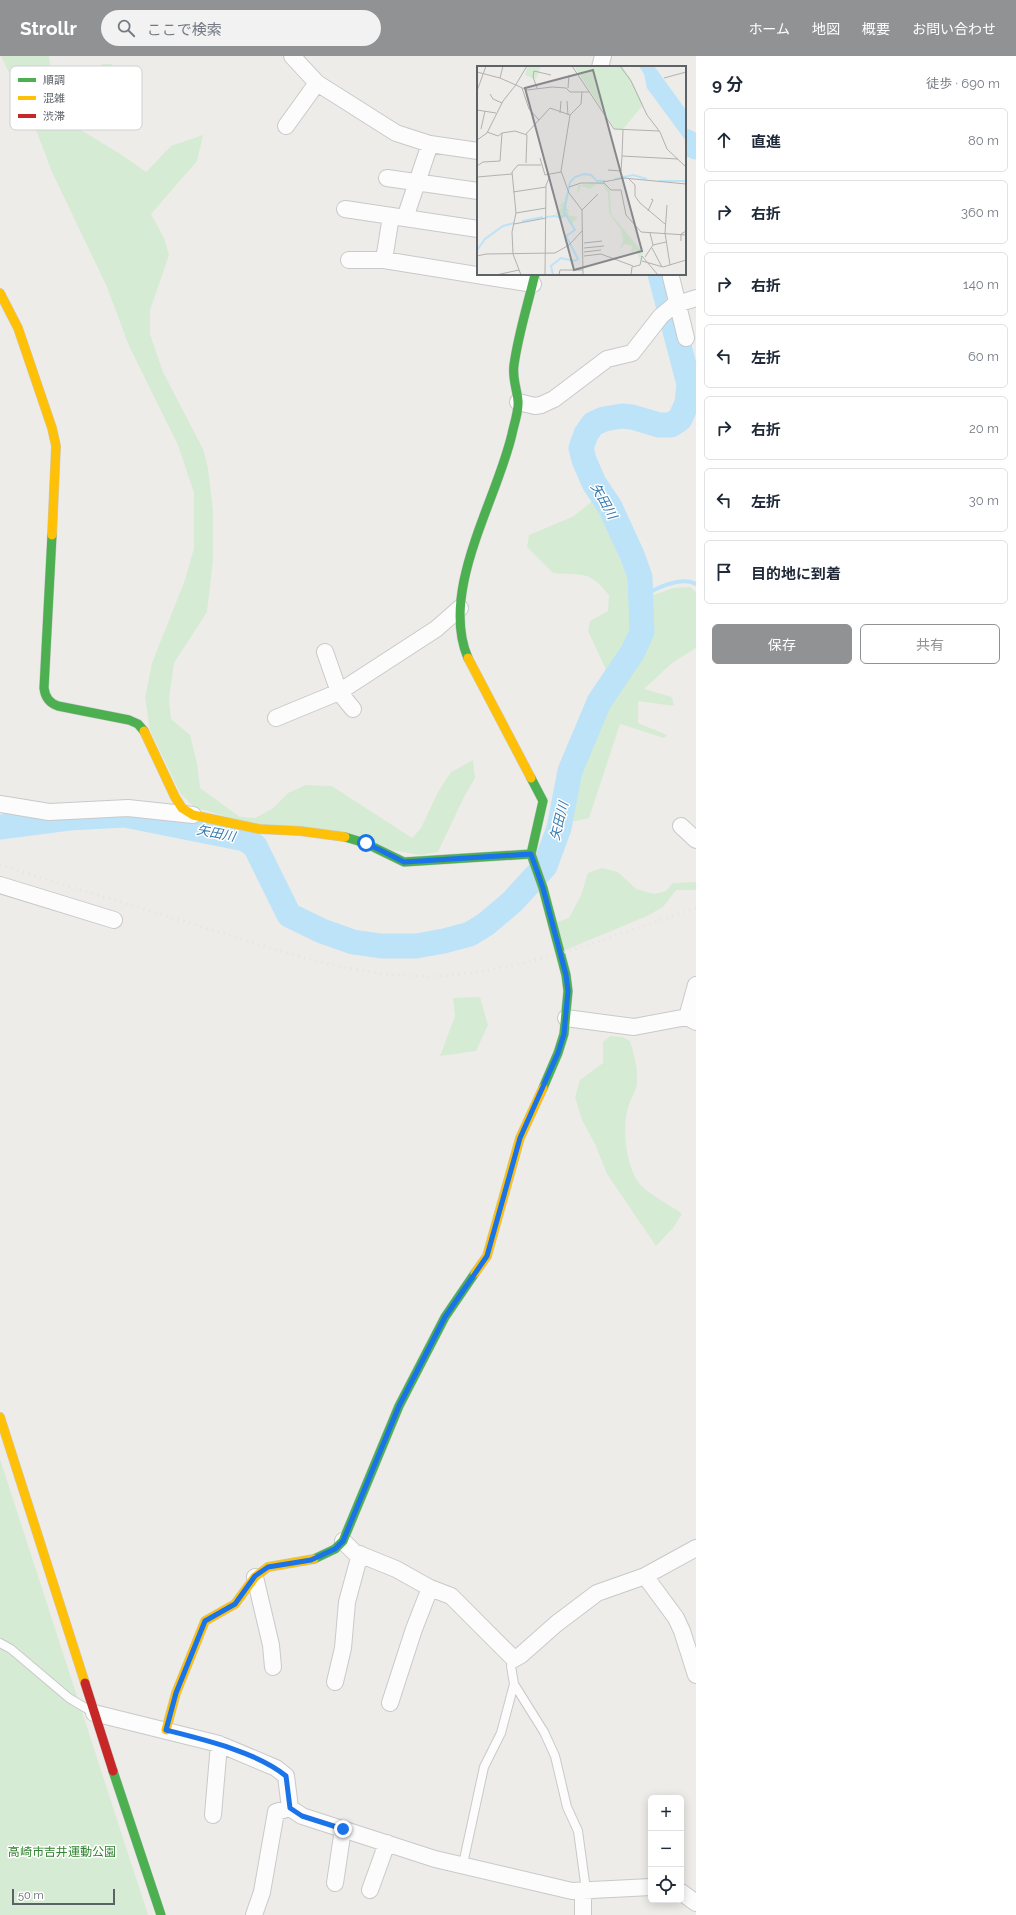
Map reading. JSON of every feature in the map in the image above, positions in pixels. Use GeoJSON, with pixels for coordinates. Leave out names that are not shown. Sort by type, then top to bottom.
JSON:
{"type":"FeatureCollection","features":[{"type":"Feature","properties":{"kind":"street"},"geometry":{"type":"LineString","coordinates":[[292,56],[317,83],[396,134],[430,144],[477,151]]}},
{"type":"Feature","properties":{"kind":"street"},"geometry":{"type":"LineString","coordinates":[[600,66],[603,56]]}},
{"type":"Feature","properties":{"kind":"street"},"geometry":{"type":"LineString","coordinates":[[286,126],[317,83]]}},
{"type":"Feature","properties":{"kind":"street"},"geometry":{"type":"LineString","coordinates":[[384,260],[398,217],[417,182],[430,144]]}},
{"type":"Feature","properties":{"kind":"street"},"geometry":{"type":"LineString","coordinates":[[387,178],[477,191]]}},
{"type":"Feature","properties":{"kind":"street"},"geometry":{"type":"LineString","coordinates":[[345,208],[477,229]]}},
{"type":"Feature","properties":{"kind":"street"},"geometry":{"type":"LineString","coordinates":[[349,260],[384,260],[477,272]]}},
{"type":"Feature","properties":{"kind":"street"},"geometry":{"type":"LineString","coordinates":[[166,1730],[176,1693],[205,1621],[235,1604],[255,1576],[268,1567],[311,1560],[335,1549],[343,1541],[399,1406],[445,1317],[487,1256],[520,1138],[558,1053],[566,1018],[568,991],[566,975],[543,888],[532,857],[543,801],[473,670],[463,647],[460,627],[462,583],[512,435],[518,402],[514,384],[514,366],[534,279],[502,275]]}},
{"type":"Feature","properties":{"kind":"street"},"geometry":{"type":"LineString","coordinates":[[671,277],[676,304],[686,338]]}},
{"type":"Feature","properties":{"kind":"street"},"geometry":{"type":"LineString","coordinates":[[0,293],[18,328],[52,428],[56,446],[44,688],[45,697],[52,704],[58,706],[129,720],[138,724],[143,730],[175,797],[182,808],[193,815]]}},
{"type":"Feature","properties":{"kind":"street"},"geometry":{"type":"LineString","coordinates":[[518,402],[535,406],[554,399],[607,359],[632,353],[661,316],[676,304],[696,298]]}},
{"type":"Feature","properties":{"kind":"street"},"geometry":{"type":"LineString","coordinates":[[276,718],[339,692],[436,629],[460,608]]}},
{"type":"Feature","properties":{"kind":"street"},"geometry":{"type":"LineString","coordinates":[[325,652],[339,692],[353,709]]}},
{"type":"Feature","properties":{"kind":"street"},"geometry":{"type":"LineString","coordinates":[[0,804],[49,812],[128,808],[159,810],[193,815],[259,829],[300,830],[345,836],[366,843],[404,862],[532,857]]}},
{"type":"Feature","properties":{"kind":"street"},"geometry":{"type":"LineString","coordinates":[[681,826],[696,840]]}},
{"type":"Feature","properties":{"kind":"street"},"geometry":{"type":"LineString","coordinates":[[0,885],[114,920]]}},
{"type":"Feature","properties":{"kind":"street"},"geometry":{"type":"LineString","coordinates":[[566,1018],[634,1027],[691,1020],[696,985]]}},
{"type":"Feature","properties":{"kind":"street"},"geometry":{"type":"LineString","coordinates":[[0,1417],[94,1713],[161,1915]]}},
{"type":"Feature","properties":{"kind":"street"},"geometry":{"type":"LineString","coordinates":[[343,1541],[354,1552],[396,1569],[430,1588],[451,1596],[514,1659],[521,1655],[556,1624],[598,1593],[645,1576],[696,1548]]}},
{"type":"Feature","properties":{"kind":"street"},"geometry":{"type":"LineString","coordinates":[[335,1682],[343,1648],[347,1602],[360,1554]]}},
{"type":"Feature","properties":{"kind":"street"},"geometry":{"type":"LineString","coordinates":[[255,1576],[272,1645],[273,1667]]}},
{"type":"Feature","properties":{"kind":"street"},"geometry":{"type":"LineString","coordinates":[[645,1576],[676,1618],[682,1631],[696,1675]]}},
{"type":"Feature","properties":{"kind":"street"},"geometry":{"type":"LineString","coordinates":[[390,1703],[414,1629],[430,1588]]}},
{"type":"Feature","properties":{"kind":"street"},"geometry":{"type":"LineString","coordinates":[[94,1713],[219,1744],[276,1768],[286,1776],[290,1808],[302,1816],[435,1859],[463,1864],[572,1892],[648,1887]]}},
{"type":"Feature","properties":{"kind":"street"},"geometry":{"type":"LineString","coordinates":[[213,1815],[219,1744]]}},
{"type":"Feature","properties":{"kind":"street"},"geometry":{"type":"LineString","coordinates":[[254,1915],[262,1892],[276,1812],[290,1808]]}},
{"type":"Feature","properties":{"kind":"street"},"geometry":{"type":"LineString","coordinates":[[335,1883],[343,1829]]}},
{"type":"Feature","properties":{"kind":"street"},"geometry":{"type":"LineString","coordinates":[[370,1890],[387,1843]]}},
{"type":"Feature","properties":{"kind":"street"},"geometry":{"type":"LineString","coordinates":[[583,1915],[583,1899],[586,1890]]}},
{"type":"Feature","properties":{"kind":"street"},"geometry":{"type":"LineString","coordinates":[[684,1894],[696,1903]]}},
{"type":"Feature","properties":{"kind":"lane"},"geometry":{"type":"LineString","coordinates":[[0,1643],[11,1649],[69,1698],[94,1713]]}},
{"type":"Feature","properties":{"kind":"lane"},"geometry":{"type":"LineString","coordinates":[[514,1659],[511,1666],[514,1684],[544,1732],[555,1756],[567,1807],[578,1831],[586,1890]]}},
{"type":"Feature","properties":{"kind":"lane"},"geometry":{"type":"LineString","coordinates":[[463,1864],[484,1767],[501,1733],[514,1684]]}},
{"type":"Feature","properties":{"kind":"green space"},"geometry":{"type":"Polygon","coordinates":[[[1,56],[49,56],[50,66],[10,66],[10,75],[1,56]]]}},
{"type":"Feature","properties":{"kind":"green space"},"geometry":{"type":"Polygon","coordinates":[[[102,64],[112,64],[111,66],[101,66],[102,64]]]}},
{"type":"Feature","properties":{"kind":"green space"},"geometry":{"type":"Polygon","coordinates":[[[36,130],[81,130],[122,155],[146,172],[171,146],[203,135],[197,161],[151,214],[164,238],[169,255],[150,310],[150,334],[163,372],[203,449],[208,468],[213,511],[213,560],[207,612],[174,663],[169,699],[171,719],[190,735],[197,763],[200,788],[240,817],[255,818],[272,809],[288,793],[306,785],[332,786],[412,838],[421,828],[438,792],[451,772],[473,760],[475,778],[464,797],[438,852],[420,855],[257,826],[194,807],[180,793],[150,730],[145,698],[152,663],[185,580],[194,548],[194,493],[178,445],[129,346],[107,287],[52,172],[36,130]]]}},
{"type":"Feature","properties":{"kind":"green space"},"geometry":{"type":"Polygon","coordinates":[[[595,499],[637,601],[673,588],[690,587],[696,592],[696,648],[672,663],[644,689],[672,697],[674,706],[638,701],[638,723],[667,735],[664,738],[620,724],[589,818],[565,823],[576,778],[591,742],[617,693],[588,631],[590,621],[608,611],[609,595],[590,577],[579,574],[553,573],[527,547],[529,535],[574,516],[595,499]]]}},
{"type":"Feature","properties":{"kind":"green space"},"geometry":{"type":"Polygon","coordinates":[[[602,868],[618,872],[636,889],[654,894],[666,891],[673,883],[696,882],[696,890],[676,890],[663,907],[647,916],[563,951],[557,922],[569,918],[581,895],[588,873],[602,868]]]}},
{"type":"Feature","properties":{"kind":"green space"},"geometry":{"type":"Polygon","coordinates":[[[480,997],[488,1025],[476,1051],[440,1056],[455,1016],[453,998],[480,997]]]}},
{"type":"Feature","properties":{"kind":"green space"},"geometry":{"type":"Polygon","coordinates":[[[610,1036],[623,1037],[630,1041],[636,1066],[637,1085],[630,1101],[626,1116],[625,1135],[627,1154],[636,1179],[651,1194],[682,1214],[673,1228],[656,1246],[607,1174],[595,1144],[582,1120],[575,1097],[580,1080],[603,1063],[603,1042],[610,1036]]]}},
{"type":"Feature","properties":{"kind":"green space","name":"高崎市吉井運動公園"},"geometry":{"type":"Polygon","coordinates":[[[0,1459],[148,1915],[0,1915],[0,1459]]]}},
{"type":"Feature","properties":{"kind":"waterway","name":"矢田川"},"geometry":{"type":"LineString","coordinates":[[686,142],[696,147]]}},
{"type":"Feature","properties":{"kind":"waterway","name":"矢田川"},"geometry":{"type":"LineString","coordinates":[[0,827],[69,818],[125,815],[245,839],[255,846],[289,915],[322,931],[353,942],[381,946],[416,946],[470,934],[486,924],[512,902],[545,866],[559,828],[570,771],[599,702],[632,653],[642,632],[640,577],[632,555],[610,507],[594,483],[584,460],[581,448],[586,434],[593,424],[604,419],[622,416],[632,417],[659,425],[671,425],[680,419],[687,403],[689,384],[660,275]]}},
{"type":"Feature","properties":{"kind":"waterway"},"geometry":{"type":"LineString","coordinates":[[642,597],[654,590],[676,582],[683,581],[696,584]]}},
{"type":"Feature","properties":{"kind":"railway"},"geometry":{"type":"LineString","coordinates":[[0,865],[300,957],[333,965],[384,974],[435,976],[502,968],[600,941],[696,908]]}},
{"type":"Feature","properties":{"kind":"traffic: fast"},"geometry":{"type":"LineString","coordinates":[[468,658],[461,632],[461,604],[465,575],[484,516],[505,460],[516,418],[518,401],[514,379],[514,365],[535,275]]}},
{"type":"Feature","properties":{"kind":"traffic: fast"},"geometry":{"type":"LineString","coordinates":[[52,535],[44,688],[46,697],[58,706],[129,720],[138,724],[144,731]]}},
{"type":"Feature","properties":{"kind":"traffic: fast"},"geometry":{"type":"LineString","coordinates":[[531,778],[543,801],[531,854],[543,888],[566,975],[568,991],[564,1034],[558,1053],[543,1088]]}},
{"type":"Feature","properties":{"kind":"traffic: fast"},"geometry":{"type":"LineString","coordinates":[[345,837],[365,843],[404,862],[531,854]]}},
{"type":"Feature","properties":{"kind":"traffic: fast"},"geometry":{"type":"LineString","coordinates":[[314,1559],[335,1549],[343,1541],[399,1406],[445,1317],[475,1273]]}},
{"type":"Feature","properties":{"kind":"traffic: fast"},"geometry":{"type":"LineString","coordinates":[[113,1771],[161,1915]]}},
{"type":"Feature","properties":{"kind":"traffic: slow"},"geometry":{"type":"LineString","coordinates":[[0,293],[18,328],[52,428],[56,446],[52,535]]}},
{"type":"Feature","properties":{"kind":"traffic: slow"},"geometry":{"type":"LineString","coordinates":[[468,658],[531,778]]}},
{"type":"Feature","properties":{"kind":"traffic: slow"},"geometry":{"type":"LineString","coordinates":[[144,731],[175,797],[182,808],[193,815],[259,829],[300,831],[345,837]]}},
{"type":"Feature","properties":{"kind":"traffic: slow"},"geometry":{"type":"LineString","coordinates":[[475,1273],[487,1256],[520,1138],[543,1088]]}},
{"type":"Feature","properties":{"kind":"traffic: slow"},"geometry":{"type":"LineString","coordinates":[[0,1417],[85,1683]]}},
{"type":"Feature","properties":{"kind":"traffic: slow"},"geometry":{"type":"LineString","coordinates":[[166,1730],[176,1693],[205,1621],[235,1604],[255,1577],[268,1567],[314,1559]]}},
{"type":"Feature","properties":{"kind":"traffic: jam"},"geometry":{"type":"LineString","coordinates":[[85,1683],[113,1771]]}},
{"type":"Feature","properties":{"kind":"route"},"geometry":{"type":"LineString","coordinates":[[343,1829],[302,1816],[290,1808],[286,1776],[276,1768],[219,1744],[166,1730],[176,1693],[205,1621],[235,1604],[255,1576],[268,1567],[311,1560],[335,1549],[343,1541],[399,1406],[445,1317],[487,1256],[520,1138],[558,1053],[564,1034],[568,991],[566,975],[543,888],[531,854],[404,862],[366,843]]}}]}
